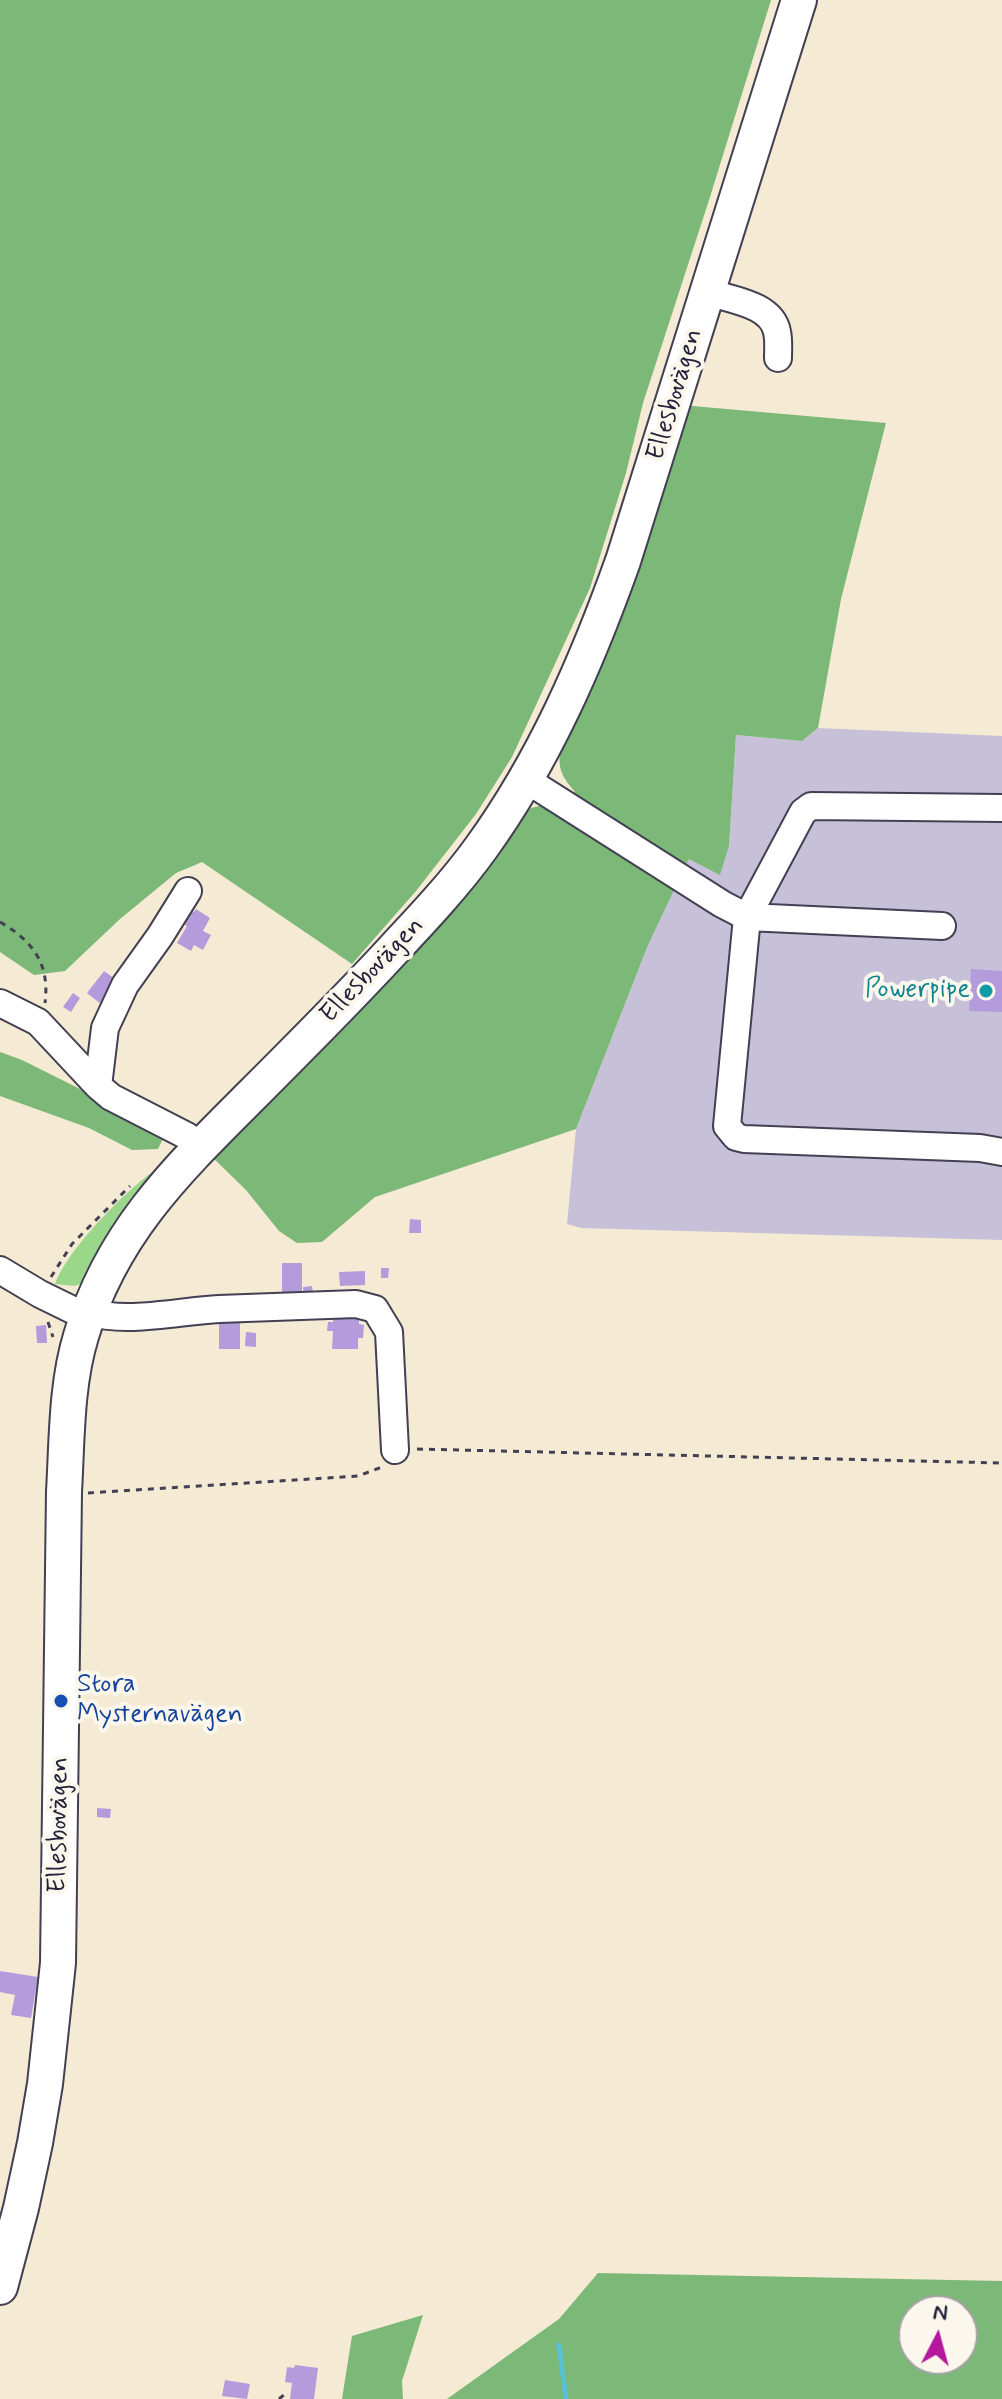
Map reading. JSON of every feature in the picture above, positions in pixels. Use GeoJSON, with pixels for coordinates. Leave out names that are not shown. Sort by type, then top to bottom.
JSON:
{"type":"FeatureCollection","features":[{"type":"Feature","properties":{"kind":"main road","name":"Ellesbovägen"},"geometry":{"type":"LineString","coordinates":[[0,2287],[35,2143],[45,2084],[58,1963],[64,1492],[74,1362],[88,1315],[114,1254],[170,1178],[431,910],[481,848],[525,779],[562,712],[595,638],[623,561],[799,0]]}},
{"type":"Feature","properties":{"kind":"street"},"geometry":{"type":"LineString","coordinates":[[708,292],[759,309],[770,316],[777,331],[778,358]]}},
{"type":"Feature","properties":{"kind":"street"},"geometry":{"type":"LineString","coordinates":[[525,779],[747,917],[942,926]]}},
{"type":"Feature","properties":{"kind":"street"},"geometry":{"type":"LineString","coordinates":[[1002,808],[811,806],[803,812],[747,917],[727,1126],[736,1137],[744,1139],[980,1148],[1002,1152]]}},
{"type":"Feature","properties":{"kind":"street"},"geometry":{"type":"LineString","coordinates":[[98,1086],[105,1028],[125,985],[188,891]]}},
{"type":"Feature","properties":{"kind":"street"},"geometry":{"type":"LineString","coordinates":[[0,1003],[40,1024],[98,1086],[125,1105],[201,1146]]}},
{"type":"Feature","properties":{"kind":"street"},"geometry":{"type":"LineString","coordinates":[[0,1270],[40,1294],[88,1315],[119,1317],[217,1309],[356,1304],[375,1309],[389,1332],[395,1450]]}},
{"type":"Feature","properties":{"kind":"path"},"geometry":{"type":"LineString","coordinates":[[0,922],[19,933],[41,961],[47,985],[40,1024]]}},
{"type":"Feature","properties":{"kind":"path"},"geometry":{"type":"LineString","coordinates":[[40,1294],[72,1244],[139,1178]]}},
{"type":"Feature","properties":{"kind":"path"},"geometry":{"type":"LineString","coordinates":[[64,1492],[91,1493],[358,1476],[382,1468],[395,1450],[467,1449],[1002,1463]]}},
{"type":"Feature","properties":{"kind":"path"},"geometry":{"type":"LineString","coordinates":[[279,2399],[285,2394]]}},
{"type":"Feature","properties":{"kind":"shaded area"},"geometry":{"type":"Polygon","coordinates":[[[818,728],[1002,736],[1002,1240],[581,1228],[567,1224],[576,1129],[648,945],[689,859],[720,874],[729,846],[736,735],[802,741],[818,728]]]}},
{"type":"Feature","properties":{"kind":"green space"},"geometry":{"type":"Polygon","coordinates":[[[0,0],[771,0],[643,403],[626,473],[590,588],[512,757],[476,814],[416,891],[352,964],[202,862],[176,873],[120,919],[65,971],[34,975],[0,952],[0,0]]]}},
{"type":"Feature","properties":{"kind":"green space"},"geometry":{"type":"Polygon","coordinates":[[[681,405],[886,423],[841,599],[818,728],[802,741],[736,735],[729,846],[720,875],[689,859],[648,945],[576,1129],[375,1197],[322,1242],[297,1243],[279,1231],[246,1190],[209,1154],[531,808],[575,792],[562,773],[560,749],[681,405]]]}},
{"type":"Feature","properties":{"kind":"green space"},"geometry":{"type":"Polygon","coordinates":[[[0,1052],[166,1132],[158,1149],[132,1150],[89,1128],[0,1096],[0,1052]]]}},
{"type":"Feature","properties":{"kind":"green space"},"geometry":{"type":"Polygon","coordinates":[[[164,1164],[85,1282],[75,1286],[55,1284],[72,1254],[102,1218],[135,1186],[164,1164]]]}},
{"type":"Feature","properties":{"kind":"green space"},"geometry":{"type":"Polygon","coordinates":[[[598,2273],[1002,2281],[1002,2399],[447,2399],[559,2319],[598,2273]]]}},
{"type":"Feature","properties":{"kind":"green space"},"geometry":{"type":"Polygon","coordinates":[[[423,2315],[402,2381],[403,2399],[342,2399],[352,2336],[423,2315]]]}},
{"type":"Feature","properties":{"kind":"building"},"geometry":{"type":"Polygon","coordinates":[[[186,907],[210,918],[203,931],[211,935],[203,950],[194,945],[191,951],[177,943],[187,926],[178,921],[186,907]]]}},
{"type":"Feature","properties":{"kind":"building","name":"Powerpipe"},"geometry":{"type":"Polygon","coordinates":[[[971,969],[1002,971],[1002,1012],[969,1011],[971,969]]]}},
{"type":"Feature","properties":{"kind":"building"},"geometry":{"type":"Polygon","coordinates":[[[104,971],[118,981],[101,1004],[87,993],[104,971]]]}},
{"type":"Feature","properties":{"kind":"building"},"geometry":{"type":"Polygon","coordinates":[[[73,993],[80,998],[71,1012],[63,1007],[73,993]]]}},
{"type":"Feature","properties":{"kind":"building"},"geometry":{"type":"Polygon","coordinates":[[[410,1219],[421,1220],[421,1233],[409,1233],[410,1219]]]}},
{"type":"Feature","properties":{"kind":"building"},"geometry":{"type":"Polygon","coordinates":[[[282,1263],[302,1263],[302,1300],[282,1300],[282,1263]]]}},
{"type":"Feature","properties":{"kind":"building"},"geometry":{"type":"Polygon","coordinates":[[[381,1268],[389,1268],[388,1278],[381,1278],[381,1268]]]}},
{"type":"Feature","properties":{"kind":"building"},"geometry":{"type":"Polygon","coordinates":[[[365,1271],[365,1285],[340,1286],[339,1272],[365,1271]]]}},
{"type":"Feature","properties":{"kind":"building"},"geometry":{"type":"Polygon","coordinates":[[[312,1286],[314,1299],[304,1300],[303,1287],[312,1286]]]}},
{"type":"Feature","properties":{"kind":"building"},"geometry":{"type":"Polygon","coordinates":[[[333,1315],[359,1315],[359,1324],[364,1325],[363,1338],[358,1338],[358,1349],[332,1349],[333,1331],[327,1331],[328,1322],[333,1322],[333,1315]]]}},
{"type":"Feature","properties":{"kind":"building"},"geometry":{"type":"Polygon","coordinates":[[[219,1319],[240,1319],[240,1349],[219,1349],[219,1319]]]}},
{"type":"Feature","properties":{"kind":"building"},"geometry":{"type":"Polygon","coordinates":[[[46,1325],[47,1343],[37,1343],[36,1326],[46,1325]]]}},
{"type":"Feature","properties":{"kind":"building"},"geometry":{"type":"Polygon","coordinates":[[[246,1332],[256,1333],[256,1347],[245,1346],[246,1332]]]}},
{"type":"Feature","properties":{"kind":"building"},"geometry":{"type":"Polygon","coordinates":[[[97,1808],[111,1809],[110,1818],[97,1817],[97,1808]]]}},
{"type":"Feature","properties":{"kind":"building"},"geometry":{"type":"Polygon","coordinates":[[[0,1971],[38,1977],[31,2018],[11,2015],[15,1995],[0,1992],[0,1971]]]}},
{"type":"Feature","properties":{"kind":"building"},"geometry":{"type":"Polygon","coordinates":[[[295,2365],[318,2368],[314,2399],[290,2399],[292,2383],[285,2382],[287,2367],[294,2368],[295,2365]]]}},
{"type":"Feature","properties":{"kind":"building"},"geometry":{"type":"Polygon","coordinates":[[[225,2380],[250,2384],[247,2399],[222,2396],[225,2380]]]}},
{"type":"Feature","properties":{"kind":"waterway"},"geometry":{"type":"LineString","coordinates":[[559,2345],[566,2399]]}},
{"type":"Feature","properties":{"kind":"place","name":"Powerpipe"},"geometry":{"type":"Point","coordinates":[986,991]}},
{"type":"Feature","properties":{"kind":"place","name":"Stora Mysternavägen"},"geometry":{"type":"Point","coordinates":[61,1701]}}]}
